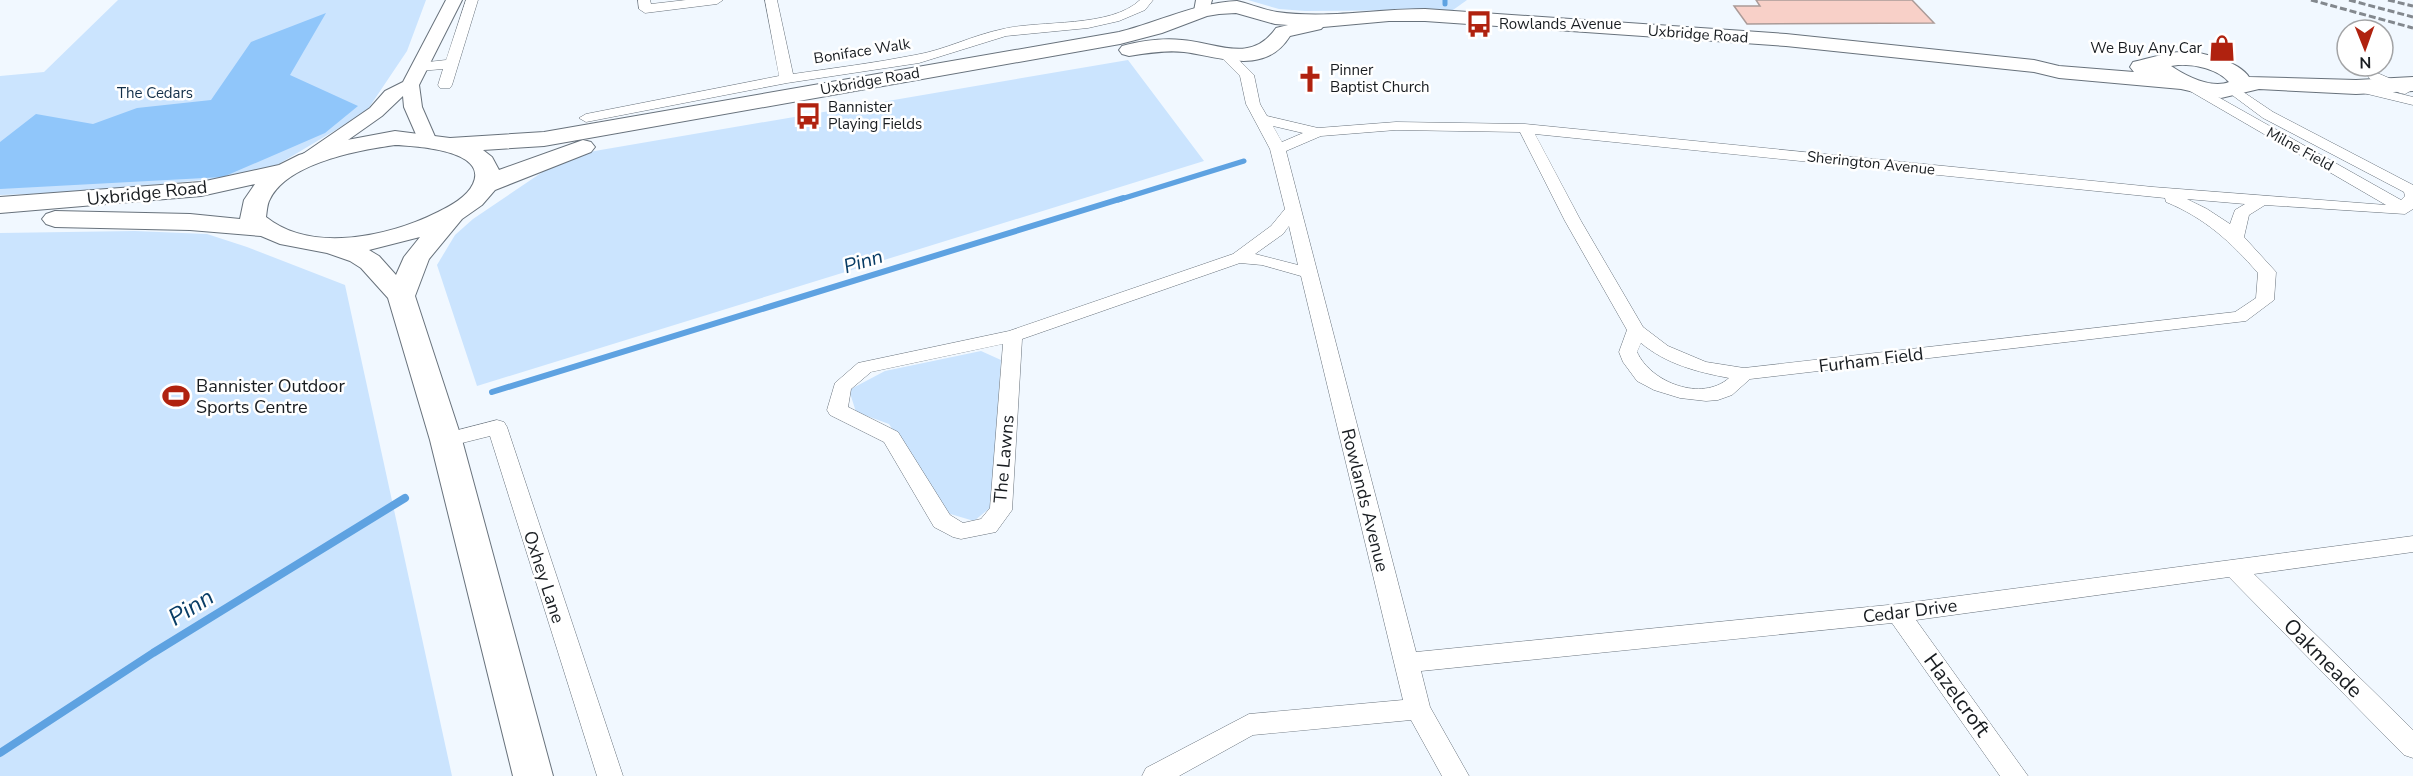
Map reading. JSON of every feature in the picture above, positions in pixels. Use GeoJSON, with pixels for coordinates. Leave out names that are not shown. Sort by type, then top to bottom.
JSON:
{"type":"FeatureCollection","features":[{"type":"Feature","properties":{"kind":"main road","name":"Uxbridge Road"},"geometry":{"type":"LineString","coordinates":[[451,145],[544,139],[1120,38],[1179,20],[1203,5],[1231,4],[1279,25],[1389,15],[1425,15],[1786,40],[2034,66],[2130,68],[2170,60],[2191,59],[2234,81]]}},
{"type":"Feature","properties":{"kind":"main road"},"geometry":{"type":"LineString","coordinates":[[1179,20],[1173,31],[1176,39],[1184,46]]}},
{"type":"Feature","properties":{"kind":"main road","name":"Uxbridge Road"},"geometry":{"type":"LineString","coordinates":[[455,212],[485,185],[587,146],[1152,46],[1184,46],[1226,55],[1259,52],[1275,44],[1279,25]]}},
{"type":"Feature","properties":{"kind":"main road"},"geometry":{"type":"LineString","coordinates":[[2164,63],[2163,71],[2184,83]]}},
{"type":"Feature","properties":{"kind":"main road","name":"Uxbridge Road"},"geometry":{"type":"LineString","coordinates":[[2034,66],[2058,72],[2184,83],[2208,90],[2234,81],[2365,82],[2410,88]]}},
{"type":"Feature","properties":{"kind":"main road"},"geometry":{"type":"LineString","coordinates":[[264,230],[253,219],[252,208],[266,187],[299,165],[347,146],[369,141],[394,138],[427,139],[475,154],[484,162],[488,172],[485,185]]}},
{"type":"Feature","properties":{"kind":"main road","name":"Uxbridge Road"},"geometry":{"type":"LineString","coordinates":[[0,205],[201,189],[299,165]]}},
{"type":"Feature","properties":{"kind":"main road"},"geometry":{"type":"LineString","coordinates":[[330,245],[385,239],[435,223],[455,212]]}},
{"type":"Feature","properties":{"kind":"main road"},"geometry":{"type":"LineString","coordinates":[[401,296],[417,257],[455,212]]}},
{"type":"Feature","properties":{"kind":"main road","name":"Uxbridge Road"},"geometry":{"type":"LineString","coordinates":[[0,221],[64,219],[190,222],[264,230],[294,239],[330,245]]}},
{"type":"Feature","properties":{"kind":"main road"},"geometry":{"type":"LineString","coordinates":[[330,245],[359,255],[370,262],[401,296],[446,440],[534,776]]}},
{"type":"Feature","properties":{"kind":"street"},"geometry":{"type":"LineString","coordinates":[[427,139],[413,107],[410,84],[433,44],[454,0]]}},
{"type":"Feature","properties":{"kind":"street"},"geometry":{"type":"LineString","coordinates":[[445,85],[472,0]]}},
{"type":"Feature","properties":{"kind":"street"},"geometry":{"type":"LineString","coordinates":[[644,0],[645,9],[717,0]]}},
{"type":"Feature","properties":{"kind":"street"},"geometry":{"type":"LineString","coordinates":[[771,0],[787,79]]}},
{"type":"Feature","properties":{"kind":"street","name":"Boniface Walk"},"geometry":{"type":"LineString","coordinates":[[586,118],[787,79],[919,59],[1005,32],[1088,24],[1114,18],[1144,3]]}},
{"type":"Feature","properties":{"kind":"street"},"geometry":{"type":"LineString","coordinates":[[1226,55],[1247,75],[1259,52]]}},
{"type":"Feature","properties":{"kind":"street"},"geometry":{"type":"LineString","coordinates":[[418,67],[452,64]]}},
{"type":"Feature","properties":{"kind":"street","name":"Rowlands Avenue"},"geometry":{"type":"LineString","coordinates":[[1247,75],[1253,104],[1278,149],[1418,709],[1456,776]]}},
{"type":"Feature","properties":{"kind":"street","name":"Milne Field"},"geometry":{"type":"LineString","coordinates":[[2234,81],[2268,115],[2412,190]]}},
{"type":"Feature","properties":{"kind":"street","name":"Milne Field"},"geometry":{"type":"LineString","coordinates":[[2184,83],[2408,210]]}},
{"type":"Feature","properties":{"kind":"street"},"geometry":{"type":"LineString","coordinates":[[299,165],[331,141],[365,120],[391,95],[410,84]]}},
{"type":"Feature","properties":{"kind":"street","name":"Sherington Avenue"},"geometry":{"type":"LineString","coordinates":[[1260,119],[1318,132],[1396,126],[1525,128],[2153,192],[2408,210]]}},
{"type":"Feature","properties":{"kind":"street","name":"Furham Field"},"geometry":{"type":"LineString","coordinates":[[1525,128],[1573,221],[1636,330],[1661,350],[1692,363],[1702,367],[1744,374],[2240,317],[2265,300],[2267,272],[2236,236],[2210,217],[2153,192]]}},
{"type":"Feature","properties":{"kind":"street","name":"Sherington Avenue"},"geometry":{"type":"LineString","coordinates":[[1278,149],[1318,132]]}},
{"type":"Feature","properties":{"kind":"street"},"geometry":{"type":"LineString","coordinates":[[2408,210],[2413,197],[2412,190]]}},
{"type":"Feature","properties":{"kind":"street"},"geometry":{"type":"LineString","coordinates":[[2236,236],[2241,213],[2260,201]]}},
{"type":"Feature","properties":{"kind":"street"},"geometry":{"type":"LineString","coordinates":[[1239,258],[1276,230],[1293,210]]}},
{"type":"Feature","properties":{"kind":"street"},"geometry":{"type":"LineString","coordinates":[[1239,258],[1263,260],[1308,273]]}},
{"type":"Feature","properties":{"kind":"street","name":"The Lawns"},"geometry":{"type":"LineString","coordinates":[[1013,336],[1001,510],[988,526],[961,531],[942,521],[891,437],[837,410],[842,387],[865,367],[1013,336],[1239,258]]}},
{"type":"Feature","properties":{"kind":"street"},"geometry":{"type":"LineString","coordinates":[[1636,330],[1628,352],[1631,363],[1650,382],[1668,390],[1710,396],[1724,392],[1744,374]]}},
{"type":"Feature","properties":{"kind":"street","name":"Oxhey Lane"},"geometry":{"type":"LineString","coordinates":[[446,440],[497,427],[610,776]]}},
{"type":"Feature","properties":{"kind":"street","name":"Cedar Drive"},"geometry":{"type":"LineString","coordinates":[[1406,663],[1898,613],[2413,544]]}},
{"type":"Feature","properties":{"kind":"street","name":"Oakmeade"},"geometry":{"type":"LineString","coordinates":[[2234,568],[2413,747]]}},
{"type":"Feature","properties":{"kind":"street","name":"Hazelcroft"},"geometry":{"type":"LineString","coordinates":[[1898,613],[2015,776]]}},
{"type":"Feature","properties":{"kind":"street"},"geometry":{"type":"LineString","coordinates":[[1155,776],[1249,725],[1418,709]]}},
{"type":"Feature","properties":{"kind":"green space","name":"The Cedars"},"geometry":{"type":"Polygon","coordinates":[[[118,0],[426,0],[407,51],[366,112],[262,174],[85,192],[0,195],[0,76],[44,72],[118,0]]]}},
{"type":"Feature","properties":{"kind":"green space"},"geometry":{"type":"Polygon","coordinates":[[[1248,0],[1467,0],[1453,10],[1305,11],[1279,9],[1248,0]]]}},
{"type":"Feature","properties":{"kind":"green space"},"geometry":{"type":"Polygon","coordinates":[[[1128,60],[1204,161],[477,386],[437,265],[455,235],[473,219],[547,169],[583,153],[1128,60]]]}},
{"type":"Feature","properties":{"kind":"green space","name":"Bannister Outdoor Sports Centre"},"geometry":{"type":"Polygon","coordinates":[[[135,231],[207,234],[345,285],[452,776],[0,776],[0,233],[135,231]]]}},
{"type":"Feature","properties":{"kind":"green space"},"geometry":{"type":"Polygon","coordinates":[[[981,351],[1001,360],[991,507],[974,521],[947,513],[889,424],[856,412],[849,390],[885,371],[981,351]]]}},
{"type":"Feature","properties":{"kind":"shaded area"},"geometry":{"type":"Polygon","coordinates":[[[326,13],[290,75],[358,106],[325,133],[223,177],[0,189],[0,142],[36,114],[93,124],[137,108],[211,100],[251,42],[326,13]]]}},
{"type":"Feature","properties":{"kind":"building"},"geometry":{"type":"Polygon","coordinates":[[[1756,0],[1912,0],[1934,23],[1747,24],[1734,6],[1760,6],[1756,0]]]}},
{"type":"Feature","properties":{"kind":"waterway","name":"Pinn"},"geometry":{"type":"LineString","coordinates":[[1118,200],[1244,161]]}},
{"type":"Feature","properties":{"kind":"waterway","name":"Pinn"},"geometry":{"type":"LineString","coordinates":[[492,392],[1123,198]]}},
{"type":"Feature","properties":{"kind":"waterway","name":"Pinn"},"geometry":{"type":"LineString","coordinates":[[0,753],[153,653],[405,498]]}},
{"type":"Feature","properties":{"kind":"railway"},"geometry":{"type":"LineString","coordinates":[[2311,0],[2413,28]]}},
{"type":"Feature","properties":{"kind":"railway"},"geometry":{"type":"LineString","coordinates":[[2349,0],[2413,17]]}},
{"type":"Feature","properties":{"kind":"railway"},"geometry":{"type":"LineString","coordinates":[[2388,0],[2413,6]]}},
{"type":"Feature","properties":{"kind":"place","name":"Rowlands Avenue"},"geometry":{"type":"Point","coordinates":[1479,24]}},
{"type":"Feature","properties":{"kind":"place","name":"We Buy Any Car"},"geometry":{"type":"Point","coordinates":[2222,48]}},
{"type":"Feature","properties":{"kind":"place","name":"Pinner Baptist Church"},"geometry":{"type":"Point","coordinates":[1310,79]}},
{"type":"Feature","properties":{"kind":"place","name":"Bannister Playing Fields"},"geometry":{"type":"Point","coordinates":[808,116]}},
{"type":"Feature","properties":{"kind":"place","name":"Bannister Outdoor Sports Centre"},"geometry":{"type":"Point","coordinates":[176,396]}}]}
